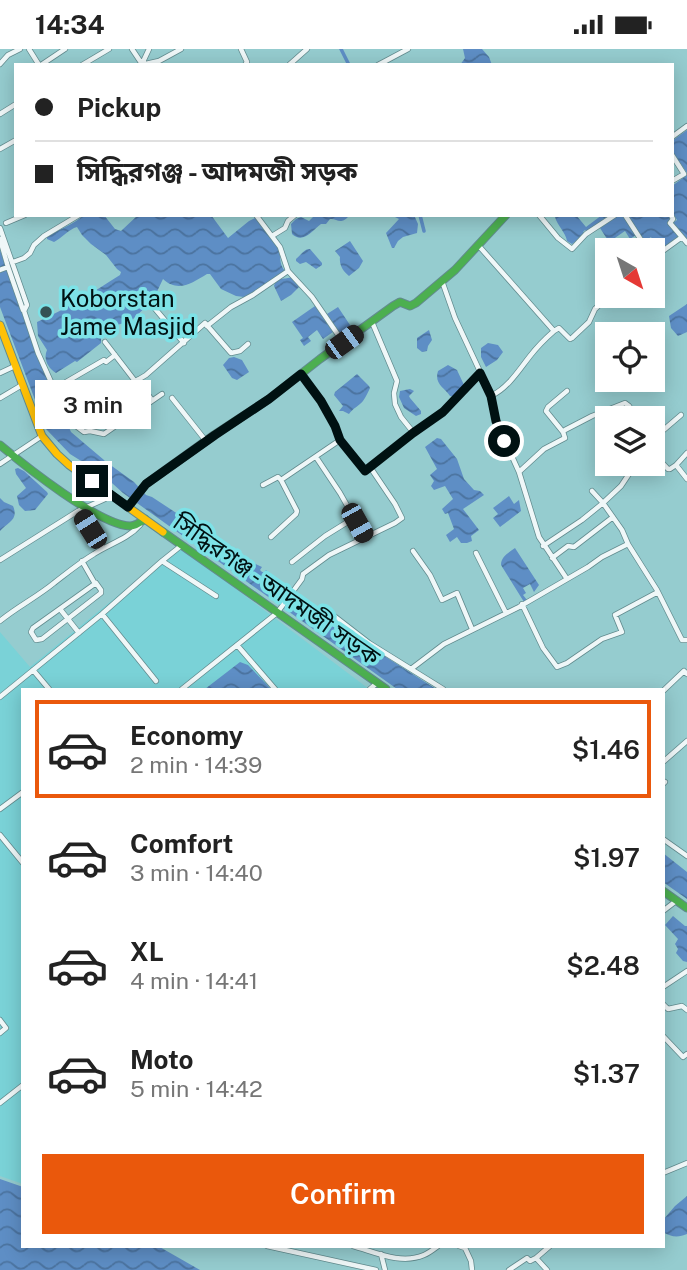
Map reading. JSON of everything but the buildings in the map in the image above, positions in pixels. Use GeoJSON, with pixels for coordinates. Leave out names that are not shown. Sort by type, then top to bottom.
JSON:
{"type":"FeatureCollection","features":[{"type":"Feature","properties":{"kind":"main road"},"geometry":{"type":"LineString","coordinates":[[130,505],[146,484],[269,399],[397,303],[413,306],[455,270],[504,217]]}},
{"type":"Feature","properties":{"kind":"main road","name":"সিদ্ধিরগঞ্জ - আদমজী সড়ক"},"geometry":{"type":"LineString","coordinates":[[0,325],[42,436],[64,460],[384,688]]}},
{"type":"Feature","properties":{"kind":"main road"},"geometry":{"type":"LineString","coordinates":[[0,445],[29,469],[107,518],[124,525],[136,526],[145,519]]}},
{"type":"Feature","properties":{"kind":"main road"},"geometry":{"type":"LineString","coordinates":[[665,892],[687,908]]}},
{"type":"Feature","properties":{"kind":"street"},"geometry":{"type":"LineString","coordinates":[[0,64],[8,55],[20,49]]}},
{"type":"Feature","properties":{"kind":"street"},"geometry":{"type":"LineString","coordinates":[[43,63],[65,49]]}},
{"type":"Feature","properties":{"kind":"street"},"geometry":{"type":"LineString","coordinates":[[85,63],[109,49]]}},
{"type":"Feature","properties":{"kind":"street"},"geometry":{"type":"LineString","coordinates":[[152,63],[181,49]]}},
{"type":"Feature","properties":{"kind":"street"},"geometry":{"type":"LineString","coordinates":[[291,63],[307,49]]}},
{"type":"Feature","properties":{"kind":"street"},"geometry":{"type":"LineString","coordinates":[[382,63],[408,49]]}},
{"type":"Feature","properties":{"kind":"street"},"geometry":{"type":"LineString","coordinates":[[674,158],[684,174],[674,180]]}},
{"type":"Feature","properties":{"kind":"street"},"geometry":{"type":"LineString","coordinates":[[6,223],[22,217]]}},
{"type":"Feature","properties":{"kind":"street"},"geometry":{"type":"LineString","coordinates":[[13,262],[28,255],[44,236],[76,217]]}},
{"type":"Feature","properties":{"kind":"street"},"geometry":{"type":"LineString","coordinates":[[258,217],[280,247],[288,271],[312,297],[344,342]]}},
{"type":"Feature","properties":{"kind":"street"},"geometry":{"type":"LineString","coordinates":[[272,236],[285,228],[293,217]]}},
{"type":"Feature","properties":{"kind":"street"},"geometry":{"type":"LineString","coordinates":[[541,217],[558,238],[572,249],[586,234],[612,217]]}},
{"type":"Feature","properties":{"kind":"street"},"geometry":{"type":"LineString","coordinates":[[626,217],[640,238]]}},
{"type":"Feature","properties":{"kind":"street"},"geometry":{"type":"LineString","coordinates":[[672,217],[670,223],[687,243]]}},
{"type":"Feature","properties":{"kind":"street"},"geometry":{"type":"LineString","coordinates":[[0,228],[27,305],[24,311]]}},
{"type":"Feature","properties":{"kind":"street"},"geometry":{"type":"LineString","coordinates":[[665,249],[682,237]]}},
{"type":"Feature","properties":{"kind":"street"},"geometry":{"type":"LineString","coordinates":[[0,239],[38,353],[65,413],[81,431],[104,435],[162,394]]}},
{"type":"Feature","properties":{"kind":"street"},"geometry":{"type":"LineString","coordinates":[[478,245],[554,331]]}},
{"type":"Feature","properties":{"kind":"street"},"geometry":{"type":"LineString","coordinates":[[0,270],[8,267]]}},
{"type":"Feature","properties":{"kind":"street"},"geometry":{"type":"LineString","coordinates":[[121,421],[109,397],[146,375],[205,324],[207,326],[231,307],[288,271]]}},
{"type":"Feature","properties":{"kind":"street"},"geometry":{"type":"LineString","coordinates":[[442,281],[455,318],[491,396],[496,421],[519,472],[535,527],[543,546],[567,579]]}},
{"type":"Feature","properties":{"kind":"street"},"geometry":{"type":"LineString","coordinates":[[151,305],[184,344]]}},
{"type":"Feature","properties":{"kind":"street"},"geometry":{"type":"LineString","coordinates":[[491,396],[498,393],[516,375],[554,331],[559,328],[567,337],[572,338],[591,320],[596,308]]}},
{"type":"Feature","properties":{"kind":"street"},"geometry":{"type":"LineString","coordinates":[[372,322],[397,381],[394,393],[397,409],[413,433]]}},
{"type":"Feature","properties":{"kind":"street"},"geometry":{"type":"LineString","coordinates":[[207,326],[230,352],[236,353],[248,344]]}},
{"type":"Feature","properties":{"kind":"street"},"geometry":{"type":"LineString","coordinates":[[105,342],[152,400]]}},
{"type":"Feature","properties":{"kind":"street"},"geometry":{"type":"LineString","coordinates":[[54,389],[115,355]]}},
{"type":"Feature","properties":{"kind":"street"},"geometry":{"type":"LineString","coordinates":[[0,373],[15,366]]}},
{"type":"Feature","properties":{"kind":"street"},"geometry":{"type":"LineString","coordinates":[[301,374],[321,401],[340,440],[365,471],[450,407],[480,373]]}},
{"type":"Feature","properties":{"kind":"street"},"geometry":{"type":"LineString","coordinates":[[0,398],[22,385]]}},
{"type":"Feature","properties":{"kind":"street"},"geometry":{"type":"LineString","coordinates":[[519,472],[544,449],[565,438],[546,411],[567,391]]}},
{"type":"Feature","properties":{"kind":"street"},"geometry":{"type":"LineString","coordinates":[[97,398],[115,426]]}},
{"type":"Feature","properties":{"kind":"street"},"geometry":{"type":"LineString","coordinates":[[172,398],[206,441]]}},
{"type":"Feature","properties":{"kind":"street"},"geometry":{"type":"LineString","coordinates":[[563,432],[595,415]]}},
{"type":"Feature","properties":{"kind":"street"},"geometry":{"type":"LineString","coordinates":[[665,429],[681,415]]}},
{"type":"Feature","properties":{"kind":"street"},"geometry":{"type":"LineString","coordinates":[[0,464],[42,436]]}},
{"type":"Feature","properties":{"kind":"street"},"geometry":{"type":"LineString","coordinates":[[281,480],[340,440]]}},
{"type":"Feature","properties":{"kind":"street"},"geometry":{"type":"LineString","coordinates":[[665,465],[669,469],[687,453]]}},
{"type":"Feature","properties":{"kind":"street"},"geometry":{"type":"LineString","coordinates":[[316,457],[365,537]]}},
{"type":"Feature","properties":{"kind":"street"},"geometry":{"type":"LineString","coordinates":[[676,465],[687,479]]}},
{"type":"Feature","properties":{"kind":"street"},"geometry":{"type":"LineString","coordinates":[[183,688],[277,613],[302,579],[303,573],[329,555],[402,518],[370,467]]}},
{"type":"Feature","properties":{"kind":"street"},"geometry":{"type":"LineString","coordinates":[[543,546],[603,503],[628,476]]}},
{"type":"Feature","properties":{"kind":"street"},"geometry":{"type":"LineString","coordinates":[[263,485],[278,477],[297,511],[271,537]]}},
{"type":"Feature","properties":{"kind":"street"},"geometry":{"type":"LineString","coordinates":[[592,491],[622,530],[682,640],[687,640]]}},
{"type":"Feature","properties":{"kind":"street"},"geometry":{"type":"LineString","coordinates":[[0,560],[78,511],[105,499],[108,493]]}},
{"type":"Feature","properties":{"kind":"street"},"geometry":{"type":"LineString","coordinates":[[78,511],[103,548]]}},
{"type":"Feature","properties":{"kind":"street"},"geometry":{"type":"LineString","coordinates":[[552,558],[568,546],[574,547],[612,517]]}},
{"type":"Feature","properties":{"kind":"street"},"geometry":{"type":"LineString","coordinates":[[292,562],[325,535],[354,518]]}},
{"type":"Feature","properties":{"kind":"street"},"geometry":{"type":"LineString","coordinates":[[0,621],[82,561],[133,533],[145,519]]}},
{"type":"Feature","properties":{"kind":"street"},"geometry":{"type":"LineString","coordinates":[[411,669],[444,644],[506,613],[628,544]]}},
{"type":"Feature","properties":{"kind":"street"},"geometry":{"type":"LineString","coordinates":[[0,697],[182,545]]}},
{"type":"Feature","properties":{"kind":"street"},"geometry":{"type":"LineString","coordinates":[[413,551],[442,600],[457,593],[472,629]]}},
{"type":"Feature","properties":{"kind":"street"},"geometry":{"type":"LineString","coordinates":[[477,553],[506,613]]}},
{"type":"Feature","properties":{"kind":"street"},"geometry":{"type":"LineString","coordinates":[[82,561],[94,582]]}},
{"type":"Feature","properties":{"kind":"street"},"geometry":{"type":"LineString","coordinates":[[162,561],[216,596]]}},
{"type":"Feature","properties":{"kind":"street"},"geometry":{"type":"LineString","coordinates":[[97,583],[101,593],[68,619],[42,639],[36,640],[31,632],[97,583]]}},
{"type":"Feature","properties":{"kind":"street"},"geometry":{"type":"LineString","coordinates":[[522,604],[543,648],[557,667],[602,639],[622,632],[615,615],[658,592]]}},
{"type":"Feature","properties":{"kind":"street"},"geometry":{"type":"LineString","coordinates":[[60,609],[79,633]]}},
{"type":"Feature","properties":{"kind":"street"},"geometry":{"type":"LineString","coordinates":[[102,614],[156,681]]}},
{"type":"Feature","properties":{"kind":"street"},"geometry":{"type":"LineString","coordinates":[[334,616],[369,643],[441,688]]}},
{"type":"Feature","properties":{"kind":"street"},"geometry":{"type":"LineString","coordinates":[[237,645],[274,688]]}},
{"type":"Feature","properties":{"kind":"street"},"geometry":{"type":"LineString","coordinates":[[33,670],[48,688]]}},
{"type":"Feature","properties":{"kind":"street"},"geometry":{"type":"LineString","coordinates":[[665,689],[684,671],[687,674]]}},
{"type":"Feature","properties":{"kind":"street"},"geometry":{"type":"LineString","coordinates":[[371,688],[377,684]]}},
{"type":"Feature","properties":{"kind":"street"},"geometry":{"type":"LineString","coordinates":[[666,760],[687,741]]}},
{"type":"Feature","properties":{"kind":"street"},"geometry":{"type":"LineString","coordinates":[[0,809],[21,793]]}},
{"type":"Feature","properties":{"kind":"street"},"geometry":{"type":"LineString","coordinates":[[0,835],[21,861]]}},
{"type":"Feature","properties":{"kind":"street"},"geometry":{"type":"LineString","coordinates":[[665,840],[687,856]]}},
{"type":"Feature","properties":{"kind":"street"},"geometry":{"type":"LineString","coordinates":[[665,909],[677,900]]}},
{"type":"Feature","properties":{"kind":"street"},"geometry":{"type":"LineString","coordinates":[[665,986],[687,971]]}},
{"type":"Feature","properties":{"kind":"street"},"geometry":{"type":"LineString","coordinates":[[665,1006],[668,1009],[682,1006],[687,1010]]}},
{"type":"Feature","properties":{"kind":"street"},"geometry":{"type":"LineString","coordinates":[[0,1020],[6,1028],[0,1033]]}},
{"type":"Feature","properties":{"kind":"street"},"geometry":{"type":"LineString","coordinates":[[665,1038],[683,1057],[687,1054]]}},
{"type":"Feature","properties":{"kind":"street"},"geometry":{"type":"LineString","coordinates":[[0,1103],[21,1087]]}},
{"type":"Feature","properties":{"kind":"street"},"geometry":{"type":"LineString","coordinates":[[665,1172],[687,1163]]}},
{"type":"Feature","properties":{"kind":"street"},"geometry":{"type":"LineString","coordinates":[[275,1248],[353,1268],[376,1270]]}},
{"type":"Feature","properties":{"kind":"street"},"geometry":{"type":"LineString","coordinates":[[360,1248],[408,1259],[435,1248]]}},
{"type":"Feature","properties":{"kind":"street"},"geometry":{"type":"LineString","coordinates":[[467,1248],[472,1270]]}},
{"type":"Feature","properties":{"kind":"street"},"geometry":{"type":"LineString","coordinates":[[509,1270],[527,1258],[530,1261],[547,1248]]}},
{"type":"Feature","properties":{"kind":"street"},"geometry":{"type":"LineString","coordinates":[[381,1254],[385,1270]]}},
{"type":"Feature","properties":{"kind":"street"},"geometry":{"type":"LineString","coordinates":[[537,1256],[547,1270]]}},
{"type":"Feature","properties":{"kind":"shaded area"},"geometry":{"type":"Polygon","coordinates":[[[179,546],[368,688],[21,688],[21,1183],[0,1176],[0,632],[30,667],[179,546]]]}},
{"type":"Feature","properties":{"kind":"water"},"geometry":{"type":"Polygon","coordinates":[[[463,49],[482,49],[491,63],[461,63],[465,58],[463,49]]]}},
{"type":"Feature","properties":{"kind":"water"},"geometry":{"type":"Polygon","coordinates":[[[687,130],[687,173],[674,154],[674,140],[687,130]]]}},
{"type":"Feature","properties":{"kind":"water"},"geometry":{"type":"Polygon","coordinates":[[[687,175],[687,239],[673,223],[677,220],[674,215],[674,185],[687,175]]]}},
{"type":"Feature","properties":{"kind":"water"},"geometry":{"type":"Polygon","coordinates":[[[81,217],[106,217],[115,229],[121,231],[136,217],[212,217],[228,238],[255,218],[276,244],[285,271],[244,297],[221,289],[210,274],[180,286],[163,279],[153,300],[131,321],[117,325],[112,323],[101,337],[101,343],[77,362],[56,373],[47,363],[47,350],[38,336],[37,322],[90,294],[121,272],[77,227],[54,242],[47,239],[81,217]]]}},
{"type":"Feature","properties":{"kind":"water"},"geometry":{"type":"Polygon","coordinates":[[[301,217],[309,221],[313,217],[348,217],[341,221],[330,219],[304,237],[292,234],[291,224],[296,219],[301,217]]]}},
{"type":"Feature","properties":{"kind":"water"},"geometry":{"type":"Polygon","coordinates":[[[395,217],[415,217],[418,224],[417,233],[403,237],[392,248],[386,233],[399,219],[395,217]]]}},
{"type":"Feature","properties":{"kind":"water"},"geometry":{"type":"Polygon","coordinates":[[[555,217],[578,217],[586,227],[599,217],[606,217],[587,232],[585,230],[585,234],[572,244],[567,241],[555,217]]]}},
{"type":"Feature","properties":{"kind":"water"},"geometry":{"type":"Polygon","coordinates":[[[616,217],[624,217],[636,235],[629,238],[625,231],[615,238],[606,238],[600,228],[616,217]]]}},
{"type":"Feature","properties":{"kind":"water"},"geometry":{"type":"Polygon","coordinates":[[[627,217],[671,217],[669,222],[680,237],[665,248],[665,238],[643,238],[627,217]]]}},
{"type":"Feature","properties":{"kind":"water"},"geometry":{"type":"Polygon","coordinates":[[[350,241],[363,261],[349,276],[342,268],[340,257],[335,251],[350,241]]]}},
{"type":"Feature","properties":{"kind":"water"},"geometry":{"type":"Polygon","coordinates":[[[310,249],[322,263],[316,269],[306,262],[300,264],[296,261],[310,249]]]}},
{"type":"Feature","properties":{"kind":"water"},"geometry":{"type":"Polygon","coordinates":[[[0,250],[35,350],[71,432],[107,464],[134,482],[146,495],[262,567],[262,572],[266,570],[346,634],[434,688],[396,688],[123,493],[102,474],[70,454],[46,429],[0,307],[0,250]]]}},
{"type":"Feature","properties":{"kind":"water"},"geometry":{"type":"Polygon","coordinates":[[[292,277],[299,287],[281,301],[275,283],[292,277]]]}},
{"type":"Feature","properties":{"kind":"water"},"geometry":{"type":"Polygon","coordinates":[[[687,304],[687,332],[678,336],[671,328],[669,316],[687,304]]]}},
{"type":"Feature","properties":{"kind":"water"},"geometry":{"type":"Polygon","coordinates":[[[315,306],[333,332],[323,339],[317,330],[308,337],[311,341],[304,346],[300,340],[303,338],[292,322],[315,306]]]}},
{"type":"Feature","properties":{"kind":"water"},"geometry":{"type":"Polygon","coordinates":[[[338,307],[354,331],[343,338],[327,314],[338,307]]]}},
{"type":"Feature","properties":{"kind":"water"},"geometry":{"type":"Polygon","coordinates":[[[429,330],[432,340],[427,351],[422,352],[417,348],[417,338],[429,330]]]}},
{"type":"Feature","properties":{"kind":"water"},"geometry":{"type":"Polygon","coordinates":[[[488,343],[498,345],[503,352],[486,367],[481,357],[481,348],[488,343]]]}},
{"type":"Feature","properties":{"kind":"water"},"geometry":{"type":"Polygon","coordinates":[[[229,358],[242,360],[249,372],[237,380],[232,378],[223,365],[229,358]]]}},
{"type":"Feature","properties":{"kind":"water"},"geometry":{"type":"Polygon","coordinates":[[[448,365],[457,370],[464,385],[454,397],[450,396],[437,379],[438,371],[448,365]]]}},
{"type":"Feature","properties":{"kind":"water"},"geometry":{"type":"Polygon","coordinates":[[[357,374],[369,386],[368,393],[349,414],[339,411],[343,406],[334,395],[335,392],[357,374]]]}},
{"type":"Feature","properties":{"kind":"water"},"geometry":{"type":"Polygon","coordinates":[[[400,391],[414,391],[410,398],[421,411],[421,414],[416,416],[404,408],[399,397],[400,391]]]}},
{"type":"Feature","properties":{"kind":"water"},"geometry":{"type":"Polygon","coordinates":[[[437,438],[441,439],[457,459],[464,479],[474,490],[484,495],[463,509],[479,530],[471,536],[472,541],[467,543],[461,543],[457,537],[450,542],[446,535],[454,529],[448,513],[445,514],[442,509],[453,499],[445,486],[434,490],[431,486],[434,481],[430,475],[437,469],[425,447],[437,438]]]}},
{"type":"Feature","properties":{"kind":"water"},"geometry":{"type":"Polygon","coordinates":[[[18,468],[48,494],[35,510],[25,511],[19,505],[17,496],[26,488],[16,474],[15,469],[18,468]]]}},
{"type":"Feature","properties":{"kind":"water"},"geometry":{"type":"Polygon","coordinates":[[[509,496],[514,504],[519,500],[521,511],[500,527],[493,518],[498,514],[493,508],[509,496]]]}},
{"type":"Feature","properties":{"kind":"water"},"geometry":{"type":"Polygon","coordinates":[[[0,498],[13,506],[15,515],[0,531],[0,498]]]}},
{"type":"Feature","properties":{"kind":"water"},"geometry":{"type":"Polygon","coordinates":[[[515,548],[539,585],[534,592],[530,584],[523,588],[526,593],[523,595],[527,600],[524,602],[501,565],[507,553],[515,548]]]}},
{"type":"Feature","properties":{"kind":"water"},"geometry":{"type":"Polygon","coordinates":[[[240,662],[248,665],[270,688],[206,688],[240,662]]]}},
{"type":"Feature","properties":{"kind":"water"},"geometry":{"type":"Polygon","coordinates":[[[665,855],[687,872],[687,899],[665,883],[665,855]]]}},
{"type":"Feature","properties":{"kind":"water"},"geometry":{"type":"Polygon","coordinates":[[[673,916],[687,926],[687,962],[676,953],[678,949],[675,944],[678,939],[665,925],[673,916]]]}},
{"type":"Feature","properties":{"kind":"water"},"geometry":{"type":"Polygon","coordinates":[[[0,1179],[21,1186],[21,1248],[162,1248],[200,1270],[0,1270],[0,1179]]]}},
{"type":"Feature","properties":{"kind":"water"},"geometry":{"type":"Polygon","coordinates":[[[687,1196],[687,1234],[681,1236],[665,1233],[665,1218],[687,1196]]]}},
{"type":"Feature","properties":{"kind":"waterway"},"geometry":{"type":"LineString","coordinates":[[341,49],[348,63]]}},
{"type":"Feature","properties":{"kind":"waterway"},"geometry":{"type":"LineString","coordinates":[[420,217],[424,231]]}},
{"type":"Feature","properties":{"kind":"traffic: fast"},"geometry":{"type":"LineString","coordinates":[[128,507],[146,484],[269,399],[393,306],[400,302],[410,306],[416,303],[455,270],[504,217]]}},
{"type":"Feature","properties":{"kind":"traffic: fast"},"geometry":{"type":"LineString","coordinates":[[0,445],[63,493],[100,516],[130,526],[145,519]]}},
{"type":"Feature","properties":{"kind":"traffic: fast"},"geometry":{"type":"LineString","coordinates":[[163,532],[385,688]]}},
{"type":"Feature","properties":{"kind":"traffic: fast"},"geometry":{"type":"LineString","coordinates":[[665,892],[687,908]]}},
{"type":"Feature","properties":{"kind":"traffic: slow"},"geometry":{"type":"LineString","coordinates":[[0,325],[42,436],[69,465],[163,532]]}},
{"type":"Feature","properties":{"kind":"place","name":"Koborstan Jame Masjid"},"geometry":{"type":"Point","coordinates":[46,312]}},
{"type":"Feature","properties":{"kind":"route"},"geometry":{"type":"LineString","coordinates":[[92,481],[128,507],[146,484],[301,374],[321,401],[340,440],[365,471],[450,407],[480,373],[491,396],[496,421],[504,441]]}}]}
